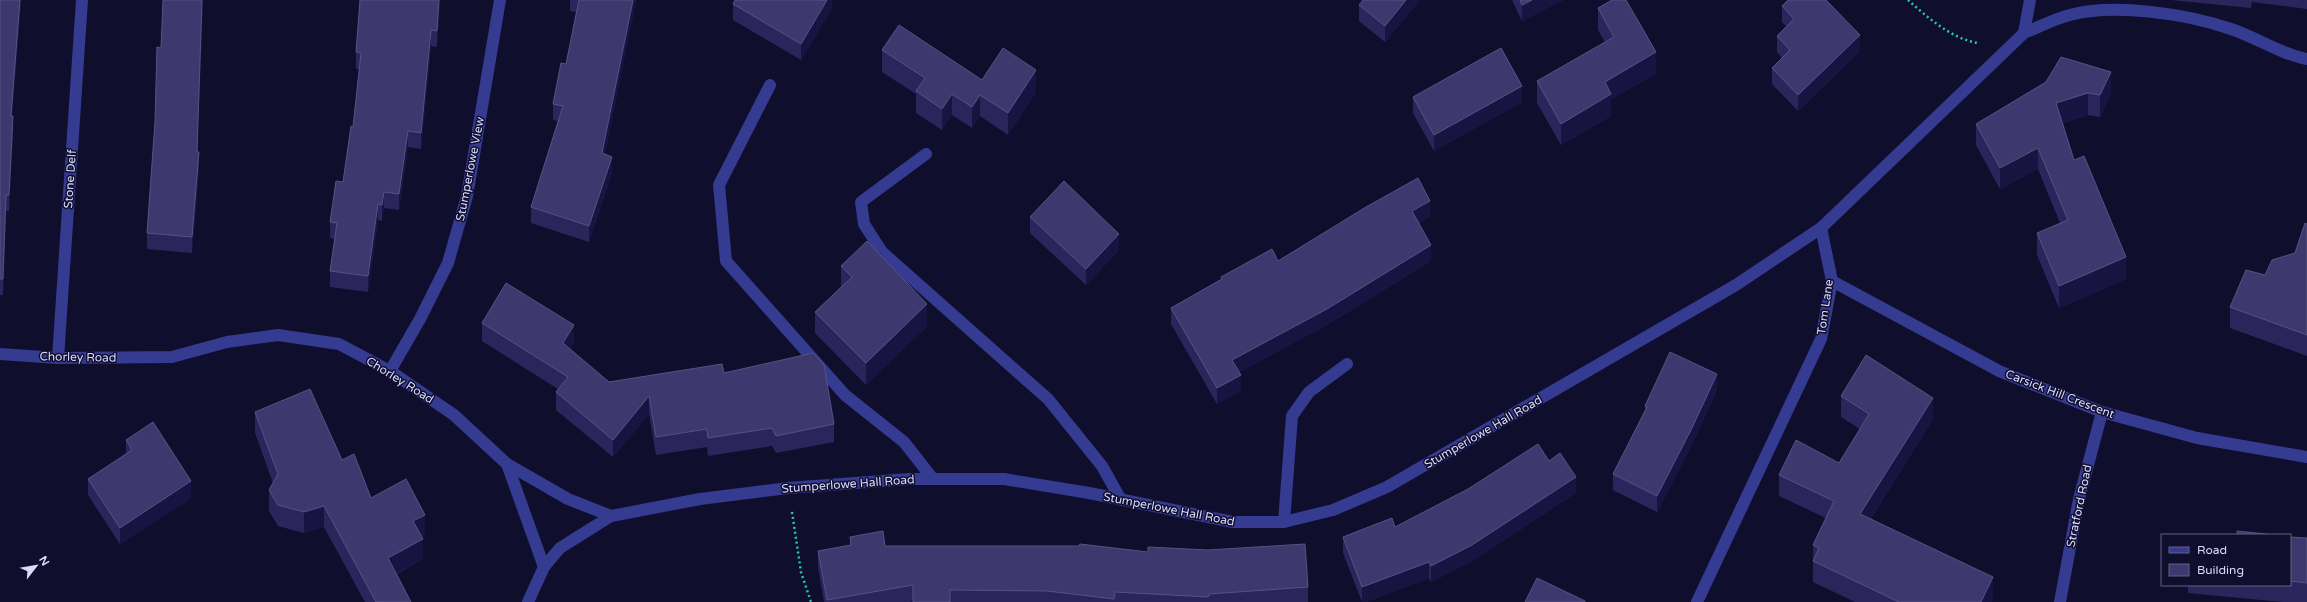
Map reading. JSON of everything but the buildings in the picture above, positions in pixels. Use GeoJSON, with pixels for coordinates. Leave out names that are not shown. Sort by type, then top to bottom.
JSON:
{"type":"FeatureCollection","features":[{"type":"Feature","properties":{"kind":"street","name":"Stone Delf"},"geometry":{"type":"LineString","coordinates":[[58,358],[82,0]]}},
{"type":"Feature","properties":{"kind":"street","name":"Stumperlowe View"},"geometry":{"type":"LineString","coordinates":[[390,371],[420,319],[448,263],[467,196],[500,0]]}},
{"type":"Feature","properties":{"kind":"street"},"geometry":{"type":"LineString","coordinates":[[2024,33],[2030,0]]}},
{"type":"Feature","properties":{"kind":"street"},"geometry":{"type":"LineString","coordinates":[[1821,228],[2024,33],[2070,15],[2112,11],[2166,13],[2232,29],[2289,56],[2307,59]]}},
{"type":"Feature","properties":{"kind":"street"},"geometry":{"type":"LineString","coordinates":[[770,85],[719,185],[726,261],[845,395],[904,442],[933,479]]}},
{"type":"Feature","properties":{"kind":"street"},"geometry":{"type":"LineString","coordinates":[[926,154],[861,202],[864,224],[882,252],[1048,400],[1102,466],[1121,500]]}},
{"type":"Feature","properties":{"kind":"street","name":"Tom Lane"},"geometry":{"type":"LineString","coordinates":[[1697,602],[1821,339],[1832,281],[1821,228]]}},
{"type":"Feature","properties":{"kind":"street","name":"Stumperlowe Hall Road"},"geometry":{"type":"LineString","coordinates":[[528,602],[544,567],[560,548],[611,516],[700,499],[788,488],[933,479],[1004,479],[1233,522],[1284,522],[1333,510],[1387,487],[1736,285],[1821,228]]}},
{"type":"Feature","properties":{"kind":"street","name":"Carsick Hill Crescent"},"geometry":{"type":"LineString","coordinates":[[1832,281],[1999,371],[2102,412],[2197,438],[2307,458]]}},
{"type":"Feature","properties":{"kind":"street","name":"Chorley Road"},"geometry":{"type":"LineString","coordinates":[[0,354],[58,358],[172,357],[228,342],[278,334],[338,344],[390,371],[454,415],[507,464],[544,567]]}},
{"type":"Feature","properties":{"kind":"street"},"geometry":{"type":"LineString","coordinates":[[1284,522],[1292,416],[1309,392],[1347,364]]}},
{"type":"Feature","properties":{"kind":"street","name":"Stratford Road"},"geometry":{"type":"LineString","coordinates":[[2060,602],[2079,499],[2102,412]]}},
{"type":"Feature","properties":{"kind":"street"},"geometry":{"type":"LineString","coordinates":[[507,464],[568,499],[611,516]]}},
{"type":"Feature","properties":{"kind":"path"},"geometry":{"type":"LineString","coordinates":[[1908,0],[1928,18],[1967,41]]}},
{"type":"Feature","properties":{"kind":"path"},"geometry":{"type":"LineString","coordinates":[[788,488],[801,572],[811,602]]}}]}
